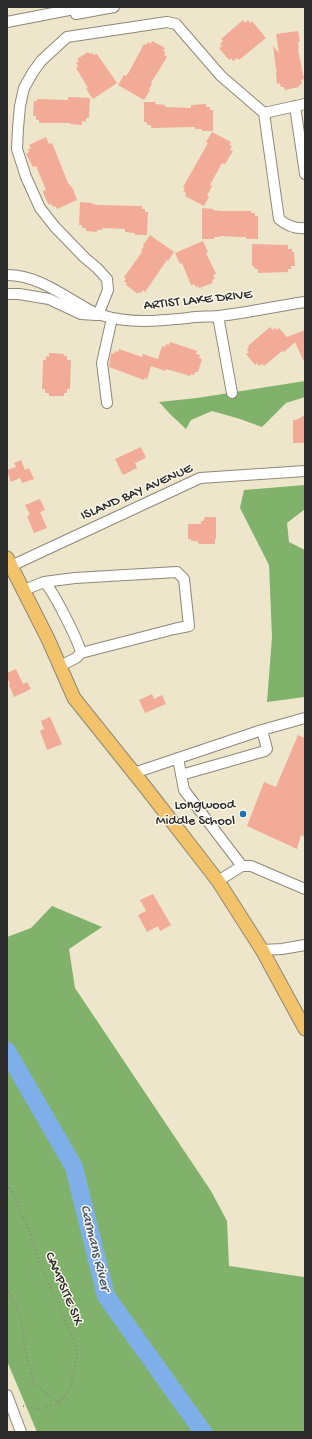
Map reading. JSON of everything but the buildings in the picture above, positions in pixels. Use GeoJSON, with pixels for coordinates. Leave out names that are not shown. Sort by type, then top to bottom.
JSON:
{"type":"FeatureCollection","features":[{"type":"Feature","properties":{"kind":"main road"},"geometry":{"type":"LineString","coordinates":[[9,562],[24,590],[74,698],[218,882],[262,950],[305,1029]]}},
{"type":"Feature","properties":{"kind":"street"},"geometry":{"type":"LineString","coordinates":[[7,22],[74,8],[76,14],[114,7]]}},
{"type":"Feature","properties":{"kind":"street"},"geometry":{"type":"LineString","coordinates":[[7,294],[19,294],[50,299],[81,314],[98,315],[108,290],[107,279],[54,227],[40,208],[26,177],[17,148],[20,106],[24,88],[41,61],[68,37],[171,22],[180,28],[221,76],[264,113],[279,218],[284,223],[292,227],[300,229],[305,228]]}},
{"type":"Feature","properties":{"kind":"street"},"geometry":{"type":"LineString","coordinates":[[264,113],[300,105],[305,174]]}},
{"type":"Feature","properties":{"kind":"street","name":"ARTIST LAKE DRIVE"},"geometry":{"type":"LineString","coordinates":[[7,275],[14,275],[39,282],[55,289],[98,315],[136,322],[218,316],[305,302]]}},
{"type":"Feature","properties":{"kind":"street"},"geometry":{"type":"LineString","coordinates":[[218,316],[232,393]]}},
{"type":"Feature","properties":{"kind":"street"},"geometry":{"type":"LineString","coordinates":[[107,403],[102,363],[112,318]]}},
{"type":"Feature","properties":{"kind":"street","name":"ISLAND BAY AVENUE"},"geometry":{"type":"LineString","coordinates":[[9,562],[200,478],[305,471]]}},
{"type":"Feature","properties":{"kind":"street"},"geometry":{"type":"LineString","coordinates":[[24,590],[44,582],[75,578],[177,572],[184,579],[189,626],[80,653],[76,658],[60,666]]}},
{"type":"Feature","properties":{"kind":"street"},"geometry":{"type":"LineString","coordinates":[[44,582],[55,595],[80,653]]}},
{"type":"Feature","properties":{"kind":"street"},"geometry":{"type":"LineString","coordinates":[[134,773],[262,730],[305,718]]}},
{"type":"Feature","properties":{"kind":"street"},"geometry":{"type":"LineString","coordinates":[[181,775],[264,751],[267,749],[262,730]]}},
{"type":"Feature","properties":{"kind":"street"},"geometry":{"type":"LineString","coordinates":[[178,758],[184,790],[242,866]]}},
{"type":"Feature","properties":{"kind":"street"},"geometry":{"type":"LineString","coordinates":[[218,882],[242,866],[251,866],[305,889]]}},
{"type":"Feature","properties":{"kind":"street"},"geometry":{"type":"LineString","coordinates":[[262,950],[282,949],[305,944]]}},
{"type":"Feature","properties":{"kind":"street"},"geometry":{"type":"LineString","coordinates":[[7,1395],[21,1432]]}},
{"type":"Feature","properties":{"kind":"path","name":"CAMPSITE SIX"},"geometry":{"type":"LineString","coordinates":[[7,1184],[16,1200],[29,1231],[40,1265],[78,1352],[70,1388],[60,1402]]}},
{"type":"Feature","properties":{"kind":"path"},"geometry":{"type":"LineString","coordinates":[[7,1288],[21,1318],[25,1348],[34,1384],[60,1402]]}},
{"type":"Feature","properties":{"kind":"path"},"geometry":{"type":"LineString","coordinates":[[16,1417],[23,1406],[42,1409],[60,1402]]}},
{"type":"Feature","properties":{"kind":"green space"},"geometry":{"type":"Polygon","coordinates":[[[305,381],[305,397],[286,403],[262,427],[212,411],[191,420],[186,429],[159,402],[197,398],[305,381]]]}},
{"type":"Feature","properties":{"kind":"green space"},"geometry":{"type":"Polygon","coordinates":[[[305,485],[305,509],[287,523],[289,542],[305,550],[305,697],[267,702],[272,637],[269,565],[240,508],[244,490],[305,485]]]}},
{"type":"Feature","properties":{"kind":"green space"},"geometry":{"type":"Polygon","coordinates":[[[52,906],[102,927],[69,949],[75,988],[211,1191],[227,1221],[229,1266],[305,1278],[305,1432],[37,1432],[7,1361],[7,937],[31,928],[52,906]]]}},
{"type":"Feature","properties":{"kind":"waterway","name":"Carmans River"},"geometry":{"type":"LineString","coordinates":[[7,1051],[74,1167],[106,1296],[203,1432]]}},
{"type":"Feature","properties":{"kind":"place","name":"Longwood Middle School"},"geometry":{"type":"Point","coordinates":[243,814]}}]}
